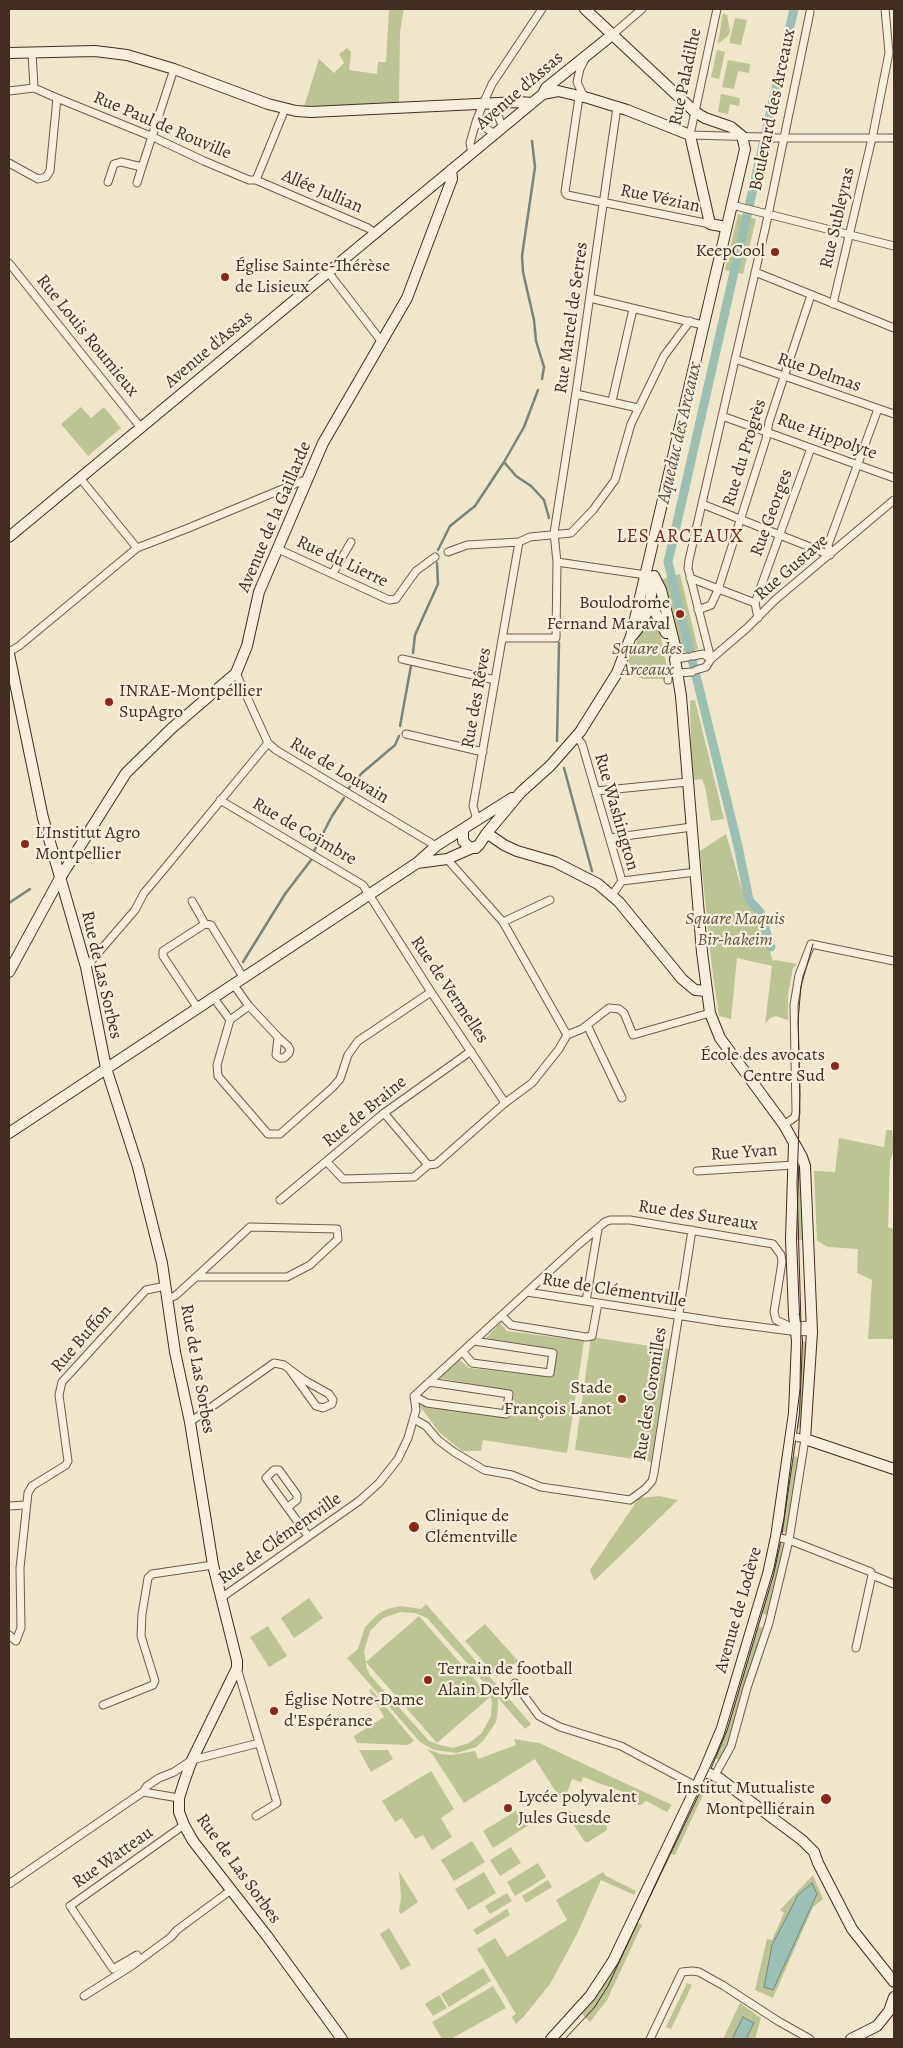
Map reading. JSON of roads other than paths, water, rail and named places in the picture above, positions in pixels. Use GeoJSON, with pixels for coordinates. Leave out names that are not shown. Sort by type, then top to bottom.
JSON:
{"type":"FeatureCollection","features":[{"type":"Feature","properties":{"kind":"street"},"geometry":{"type":"LineString","coordinates":[[472,153],[470,144],[476,122],[486,104],[492,84],[542,9]]}},
{"type":"Feature","properties":{"kind":"street"},"geometry":{"type":"LineString","coordinates":[[585,9],[695,112],[705,118],[731,127],[742,136]]}},
{"type":"Feature","properties":{"kind":"street","name":"Avenue d'Assas"},"geometry":{"type":"LineString","coordinates":[[9,537],[499,131],[543,94],[546,88],[642,9]]}},
{"type":"Feature","properties":{"kind":"street","name":"Rue Paladilhe"},"geometry":{"type":"LineString","coordinates":[[710,224],[690,135],[717,9]]}},
{"type":"Feature","properties":{"kind":"street","name":"Rue Subleyras"},"geometry":{"type":"LineString","coordinates":[[833,304],[872,137],[889,53],[885,9]]}},
{"type":"Feature","properties":{"kind":"street","name":"Boulevard des Arceaux"},"geometry":{"type":"LineString","coordinates":[[710,659],[690,578],[689,560],[768,214],[810,12]]}},
{"type":"Feature","properties":{"kind":"street"},"geometry":{"type":"LineString","coordinates":[[9,53],[95,51],[128,55],[174,69],[285,109],[310,112],[519,102],[532,103]]}},
{"type":"Feature","properties":{"kind":"street"},"geometry":{"type":"LineString","coordinates":[[9,91],[34,88],[32,52]]}},
{"type":"Feature","properties":{"kind":"street","name":"Avenue d'Assas"},"geometry":{"type":"LineString","coordinates":[[583,97],[577,82],[580,69],[590,53]]}},
{"type":"Feature","properties":{"kind":"street"},"geometry":{"type":"LineString","coordinates":[[137,183],[174,69]]}},
{"type":"Feature","properties":{"kind":"street","name":"Rue Paul de Rouville"},"geometry":{"type":"LineString","coordinates":[[34,88],[153,137],[249,180],[256,180]]}},
{"type":"Feature","properties":{"kind":"street"},"geometry":{"type":"LineString","coordinates":[[543,94],[558,91],[617,106],[690,135],[765,138],[894,138]]}},
{"type":"Feature","properties":{"kind":"street","name":"Rue Vézian"},"geometry":{"type":"LineString","coordinates":[[583,97],[565,192],[567,195],[710,224]]}},
{"type":"Feature","properties":{"kind":"street"},"geometry":{"type":"LineString","coordinates":[[9,163],[38,179],[46,177],[50,171],[57,98]]}},
{"type":"Feature","properties":{"kind":"street"},"geometry":{"type":"LineString","coordinates":[[476,122],[499,131],[498,115],[486,104]]}},
{"type":"Feature","properties":{"kind":"street","name":"Rue Marcel de Serres"},"geometry":{"type":"LineString","coordinates":[[554,534],[617,106]]}},
{"type":"Feature","properties":{"kind":"street"},"geometry":{"type":"LineString","coordinates":[[256,180],[285,109]]}},
{"type":"Feature","properties":{"kind":"street","name":"Boulevard des Arceaux"},"geometry":{"type":"LineString","coordinates":[[650,575],[651,552],[745,147],[742,136]]}},
{"type":"Feature","properties":{"kind":"street"},"geometry":{"type":"LineString","coordinates":[[108,182],[114,164],[121,162],[142,167]]}},
{"type":"Feature","properties":{"kind":"street","name":"Avenue de la Gaillarde"},"geometry":{"type":"LineString","coordinates":[[9,972],[60,878],[126,772],[172,728],[236,674],[247,646],[259,592],[327,436],[407,298],[452,179],[451,170]]}},
{"type":"Feature","properties":{"kind":"street","name":"Allée Jullian"},"geometry":{"type":"LineString","coordinates":[[256,180],[368,228],[375,233]]}},
{"type":"Feature","properties":{"kind":"street","name":"Boulevard des Arceaux"},"geometry":{"type":"LineString","coordinates":[[732,205],[768,214]]}},
{"type":"Feature","properties":{"kind":"street"},"geometry":{"type":"LineString","coordinates":[[768,214],[894,246]]}},
{"type":"Feature","properties":{"kind":"street"},"geometry":{"type":"LineString","coordinates":[[710,224],[726,227]]}},
{"type":"Feature","properties":{"kind":"street","name":"Rue Louis Roumieux"},"geometry":{"type":"LineString","coordinates":[[9,263],[142,428]]}},
{"type":"Feature","properties":{"kind":"street"},"geometry":{"type":"LineString","coordinates":[[328,272],[382,342]]}},
{"type":"Feature","properties":{"kind":"street"},"geometry":{"type":"LineString","coordinates":[[755,272],[894,328]]}},
{"type":"Feature","properties":{"kind":"street","name":"Rue du Progrès"},"geometry":{"type":"LineString","coordinates":[[698,610],[712,605],[718,590],[811,295]]}},
{"type":"Feature","properties":{"kind":"street"},"geometry":{"type":"LineString","coordinates":[[590,298],[703,325]]}},
{"type":"Feature","properties":{"kind":"street"},"geometry":{"type":"LineString","coordinates":[[612,401],[633,309]]}},
{"type":"Feature","properties":{"kind":"street"},"geometry":{"type":"LineString","coordinates":[[448,552],[467,545],[519,542],[530,537],[571,533],[593,510],[615,480],[631,424],[638,408],[664,356],[690,321]]}},
{"type":"Feature","properties":{"kind":"street","name":"Rue Delmas"},"geometry":{"type":"LineString","coordinates":[[735,359],[894,414]]}},
{"type":"Feature","properties":{"kind":"street"},"geometry":{"type":"LineString","coordinates":[[576,394],[638,408]]}},
{"type":"Feature","properties":{"kind":"street"},"geometry":{"type":"LineString","coordinates":[[830,555],[828,545],[878,409]]}},
{"type":"Feature","properties":{"kind":"street","name":"Rue Hippolyte"},"geometry":{"type":"LineString","coordinates":[[722,416],[894,478]]}},
{"type":"Feature","properties":{"kind":"street","name":"Rue Georges"},"geometry":{"type":"LineString","coordinates":[[755,603],[811,448]]}},
{"type":"Feature","properties":{"kind":"street"},"geometry":{"type":"LineString","coordinates":[[80,478],[137,548]]}},
{"type":"Feature","properties":{"kind":"street"},"geometry":{"type":"LineString","coordinates":[[9,653],[137,548],[307,480]]}},
{"type":"Feature","properties":{"kind":"street","name":"Rue Gustave"},"geometry":{"type":"LineString","coordinates":[[678,673],[706,667],[710,659],[812,568],[894,500]]}},
{"type":"Feature","properties":{"kind":"street"},"geometry":{"type":"LineString","coordinates":[[702,504],[830,555]]}},
{"type":"Feature","properties":{"kind":"street","name":"Rue des Rêves"},"geometry":{"type":"LineString","coordinates":[[472,824],[476,816],[473,806],[502,638],[556,638],[557,562],[554,534]]}},
{"type":"Feature","properties":{"kind":"street"},"geometry":{"type":"LineString","coordinates":[[333,573],[351,542]]}},
{"type":"Feature","properties":{"kind":"street"},"geometry":{"type":"LineString","coordinates":[[502,638],[519,542]]}},
{"type":"Feature","properties":{"kind":"street","name":"Rue du Lierre"},"geometry":{"type":"LineString","coordinates":[[278,549],[389,600],[396,599],[416,572],[435,557]]}},
{"type":"Feature","properties":{"kind":"street"},"geometry":{"type":"LineString","coordinates":[[557,562],[650,575],[661,590],[676,654],[675,659]]}},
{"type":"Feature","properties":{"kind":"street"},"geometry":{"type":"LineString","coordinates":[[417,863],[447,859],[476,848],[483,842],[486,834],[521,792],[550,766],[576,736],[617,673],[632,636],[640,598],[650,575]]}},
{"type":"Feature","properties":{"kind":"street"},"geometry":{"type":"LineString","coordinates":[[632,636],[640,626],[649,608],[650,575]]}},
{"type":"Feature","properties":{"kind":"street"},"geometry":{"type":"LineString","coordinates":[[690,578],[755,603],[758,618]]}},
{"type":"Feature","properties":{"kind":"street"},"geometry":{"type":"LineString","coordinates":[[640,598],[655,612],[664,628],[672,656],[675,659]]}},
{"type":"Feature","properties":{"kind":"street","name":"Rue de Las Sorbes"},"geometry":{"type":"LineString","coordinates":[[9,653],[43,818],[86,967],[106,1068],[138,1167],[162,1263],[174,1352],[190,1422],[213,1565],[235,1648],[237,1668],[192,1760],[179,1798],[179,1812],[193,1841],[342,2039]]}},
{"type":"Feature","properties":{"kind":"street"},"geometry":{"type":"LineString","coordinates":[[675,659],[704,654],[710,659]]}},
{"type":"Feature","properties":{"kind":"street"},"geometry":{"type":"LineString","coordinates":[[402,659],[495,680]]}},
{"type":"Feature","properties":{"kind":"street","name":"Avenue de Lodève"},"geometry":{"type":"LineString","coordinates":[[675,659],[678,673],[706,991],[710,1013],[715,1030],[725,1046],[784,1126],[806,1166],[812,1329],[805,1439],[789,1540],[769,1623],[747,1688],[731,1746],[715,1775]]}},
{"type":"Feature","properties":{"kind":"street","name":"Rue de Louvain"},"geometry":{"type":"LineString","coordinates":[[236,674],[268,743],[276,750],[436,846]]}},
{"type":"Feature","properties":{"kind":"street"},"geometry":{"type":"LineString","coordinates":[[406,734],[483,752]]}},
{"type":"Feature","properties":{"kind":"street","name":"Rue Washington"},"geometry":{"type":"LineString","coordinates":[[576,736],[582,744],[622,881],[612,895]]}},
{"type":"Feature","properties":{"kind":"street"},"geometry":{"type":"LineString","coordinates":[[86,967],[135,910],[144,894],[268,743]]}},
{"type":"Feature","properties":{"kind":"street"},"geometry":{"type":"LineString","coordinates":[[596,791],[688,782]]}},
{"type":"Feature","properties":{"kind":"street"},"geometry":{"type":"LineString","coordinates":[[9,1133],[417,863],[436,846],[521,792]]}},
{"type":"Feature","properties":{"kind":"street","name":"Rue de Coïmbre"},"geometry":{"type":"LineString","coordinates":[[220,800],[356,880],[368,894]]}},
{"type":"Feature","properties":{"kind":"street"},"geometry":{"type":"LineString","coordinates":[[472,824],[482,827],[486,834],[504,845],[517,851],[548,859],[572,869],[598,884],[612,895],[682,979],[695,990],[706,991]]}},
{"type":"Feature","properties":{"kind":"street"},"geometry":{"type":"LineString","coordinates":[[610,838],[692,827]]}},
{"type":"Feature","properties":{"kind":"street"},"geometry":{"type":"LineString","coordinates":[[463,830],[463,841],[469,847],[476,848]]}},
{"type":"Feature","properties":{"kind":"street"},"geometry":{"type":"LineString","coordinates":[[447,859],[503,922],[567,1035]]}},
{"type":"Feature","properties":{"kind":"street"},"geometry":{"type":"LineString","coordinates":[[622,881],[696,872]]}},
{"type":"Feature","properties":{"kind":"street","name":"Rue de Vermelles"},"geometry":{"type":"LineString","coordinates":[[368,894],[505,1103]]}},
{"type":"Feature","properties":{"kind":"street"},"geometry":{"type":"LineString","coordinates":[[503,922],[550,900]]}},
{"type":"Feature","properties":{"kind":"street"},"geometry":{"type":"LineString","coordinates":[[192,901],[206,924],[211,925],[243,977]]}},
{"type":"Feature","properties":{"kind":"street"},"geometry":{"type":"LineString","coordinates":[[197,1007],[162,956],[163,951],[206,924]]}},
{"type":"Feature","properties":{"kind":"street"},"geometry":{"type":"LineString","coordinates":[[784,1126],[794,1119],[796,1112],[794,1005],[799,975],[811,944],[894,961]]}},
{"type":"Feature","properties":{"kind":"street"},"geometry":{"type":"LineString","coordinates":[[232,984],[249,1006],[278,1037]]}},
{"type":"Feature","properties":{"kind":"street"},"geometry":{"type":"LineString","coordinates":[[249,1006],[230,1020],[217,1065],[218,1076],[268,1134],[280,1134],[332,1088],[340,1078],[348,1056],[358,1041],[431,992]]}},
{"type":"Feature","properties":{"kind":"street"},"geometry":{"type":"LineString","coordinates":[[213,997],[230,1020]]}},
{"type":"Feature","properties":{"kind":"street"},"geometry":{"type":"LineString","coordinates":[[327,1162],[343,1179],[414,1177],[428,1165],[436,1164],[505,1103],[532,1083],[567,1035],[587,1025],[609,1008],[619,1009],[624,1013],[633,1035],[710,1013]]}},
{"type":"Feature","properties":{"kind":"street"},"geometry":{"type":"LineString","coordinates":[[587,1025],[622,1098]]}},
{"type":"Feature","properties":{"kind":"street","name":"Rue de Braine"},"geometry":{"type":"LineString","coordinates":[[280,1200],[384,1113],[471,1051]]}},
{"type":"Feature","properties":{"kind":"street"},"geometry":{"type":"LineString","coordinates":[[384,1113],[428,1165]]}},
{"type":"Feature","properties":{"kind":"street","name":"Avenue de Lodève"},"geometry":{"type":"LineString","coordinates":[[551,2039],[590,1996],[605,1976],[720,1734],[758,1612],[776,1537],[791,1436],[796,1373],[797,1340],[791,1239],[794,1143]]}},
{"type":"Feature","properties":{"kind":"street","name":"Rue Yvan"},"geometry":{"type":"LineString","coordinates":[[697,1172],[794,1165]]}},
{"type":"Feature","properties":{"kind":"street","name":"Rue des Sureaux"},"geometry":{"type":"LineString","coordinates":[[527,1292],[605,1222],[616,1219],[768,1242],[778,1248],[782,1262],[774,1312],[776,1320],[795,1328],[812,1329]]}},
{"type":"Feature","properties":{"kind":"street"},"geometry":{"type":"LineString","coordinates":[[168,1298],[175,1296],[196,1276],[250,1227],[337,1229],[338,1239],[310,1265],[287,1277],[196,1276]]}},
{"type":"Feature","properties":{"kind":"street"},"geometry":{"type":"LineString","coordinates":[[586,1301],[598,1229]]}},
{"type":"Feature","properties":{"kind":"street","name":"Rue des Coronilles"},"geometry":{"type":"LineString","coordinates":[[414,1419],[426,1426],[438,1440],[454,1452],[484,1470],[512,1475],[541,1487],[630,1500],[645,1490],[652,1480],[656,1462],[692,1230]]}},
{"type":"Feature","properties":{"kind":"street","name":"Rue Buffon"},"geometry":{"type":"LineString","coordinates":[[9,1635],[16,1641],[22,1619],[20,1578],[25,1505],[28,1493],[32,1486],[66,1465],[68,1461],[59,1395],[62,1382],[146,1290],[166,1286]]}},
{"type":"Feature","properties":{"kind":"street","name":"Rue de Clémentville"},"geometry":{"type":"LineString","coordinates":[[221,1598],[359,1501],[379,1483],[398,1460],[414,1419],[416,1410],[414,1396],[527,1292],[679,1316],[795,1328]]}},
{"type":"Feature","properties":{"kind":"street"},"geometry":{"type":"LineString","coordinates":[[502,1316],[511,1325],[586,1337],[592,1336],[598,1302]]}},
{"type":"Feature","properties":{"kind":"street"},"geometry":{"type":"LineString","coordinates":[[463,1352],[472,1363],[550,1373],[553,1353],[474,1341]]}},
{"type":"Feature","properties":{"kind":"street"},"geometry":{"type":"LineString","coordinates":[[190,1422],[272,1363],[281,1363],[329,1394],[333,1400],[332,1404],[323,1408],[316,1406],[290,1370]]}},
{"type":"Feature","properties":{"kind":"street"},"geometry":{"type":"LineString","coordinates":[[414,1396],[427,1403],[506,1414],[509,1394],[428,1382]]}},
{"type":"Feature","properties":{"kind":"street"},"geometry":{"type":"LineString","coordinates":[[791,1436],[894,1469]]}},
{"type":"Feature","properties":{"kind":"street"},"geometry":{"type":"LineString","coordinates":[[288,1507],[297,1500],[297,1495],[279,1470],[274,1470],[266,1478],[308,1536]]}},
{"type":"Feature","properties":{"kind":"street"},"geometry":{"type":"LineString","coordinates":[[9,1506],[25,1505]]}},
{"type":"Feature","properties":{"kind":"street"},"geometry":{"type":"LineString","coordinates":[[776,1537],[789,1540],[871,1572],[872,1575],[894,1584]]}},
{"type":"Feature","properties":{"kind":"street"},"geometry":{"type":"LineString","coordinates":[[103,1705],[153,1685],[155,1680],[141,1636],[142,1614],[148,1578],[152,1574],[213,1565]]}},
{"type":"Feature","properties":{"kind":"street"},"geometry":{"type":"LineString","coordinates":[[856,1648],[872,1575]]}},
{"type":"Feature","properties":{"kind":"street"},"geometry":{"type":"LineString","coordinates":[[237,1668],[277,1803],[256,1816]]}},
{"type":"Feature","properties":{"kind":"street"},"geometry":{"type":"LineString","coordinates":[[515,1683],[539,1716],[560,1727],[621,1746],[696,1786]]}},
{"type":"Feature","properties":{"kind":"street"},"geometry":{"type":"LineString","coordinates":[[9,1884],[143,1792],[147,1786],[159,1778],[174,1772],[192,1760],[259,1743]]}},
{"type":"Feature","properties":{"kind":"street"},"geometry":{"type":"LineString","coordinates":[[704,1771],[715,1775],[802,1840],[814,1852],[852,1929],[894,1982],[890,1991],[894,1997],[888,2011],[877,2026],[851,2039]]}},
{"type":"Feature","properties":{"kind":"street"},"geometry":{"type":"LineString","coordinates":[[174,1772],[181,1776],[184,1782]]}},
{"type":"Feature","properties":{"kind":"street"},"geometry":{"type":"LineString","coordinates":[[143,1792],[179,1798]]}},
{"type":"Feature","properties":{"kind":"street","name":"Rue Watteau"},"geometry":{"type":"LineString","coordinates":[[137,1955],[113,1969],[70,1906],[184,1825]]}},
{"type":"Feature","properties":{"kind":"street"},"geometry":{"type":"LineString","coordinates":[[84,1996],[133,1965],[231,1890]]}},
{"type":"Feature","properties":{"kind":"street"},"geometry":{"type":"LineString","coordinates":[[650,2039],[682,1972],[699,1972],[810,2039]]}},
{"type":"Feature","properties":{"kind":"water"},"geometry":{"type":"Polygon","coordinates":[[[812,1883],[817,1894],[773,1990],[764,1987],[772,1945],[798,1895],[812,1883]]]}},
{"type":"Feature","properties":{"kind":"water"},"geometry":{"type":"Polygon","coordinates":[[[743,2017],[754,2023],[746,2039],[732,2039],[743,2017]]]}},
{"type":"Feature","properties":{"kind":"waterway","name":"Aqueduc des Arceaux"},"geometry":{"type":"LineString","coordinates":[[771,947],[760,912],[749,900],[738,846],[668,562],[794,9]]}},
{"type":"Feature","properties":{"kind":"waterway"},"geometry":{"type":"LineString","coordinates":[[532,141],[535,167],[522,256],[523,272],[534,320],[536,341],[544,367],[542,379]]}},
{"type":"Feature","properties":{"kind":"waterway"},"geometry":{"type":"LineString","coordinates":[[438,550],[450,526],[475,506],[504,462],[524,427],[538,390]]}},
{"type":"Feature","properties":{"kind":"waterway"},"geometry":{"type":"LineString","coordinates":[[504,462],[516,476],[531,486],[544,500],[549,518]]}},
{"type":"Feature","properties":{"kind":"waterway"},"geometry":{"type":"LineString","coordinates":[[413,653],[415,635],[438,584],[437,563]]}},
{"type":"Feature","properties":{"kind":"waterway"},"geometry":{"type":"LineString","coordinates":[[557,741],[559,643]]}},
{"type":"Feature","properties":{"kind":"waterway"},"geometry":{"type":"LineString","coordinates":[[400,726],[411,666]]}},
{"type":"Feature","properties":{"kind":"waterway"},"geometry":{"type":"LineString","coordinates":[[348,789],[362,773],[395,745],[399,736]]}},
{"type":"Feature","properties":{"kind":"waterway"},"geometry":{"type":"LineString","coordinates":[[564,768],[592,871]]}},
{"type":"Feature","properties":{"kind":"waterway"},"geometry":{"type":"LineString","coordinates":[[314,851],[332,816],[344,798]]}},
{"type":"Feature","properties":{"kind":"waterway"},"geometry":{"type":"LineString","coordinates":[[243,962],[285,894],[311,860]]}},
{"type":"Feature","properties":{"kind":"waterway"},"geometry":{"type":"LineString","coordinates":[[9,903],[30,889]]}},
{"type":"Feature","properties":{"kind":"tram line"},"geometry":{"type":"LineString","coordinates":[[565,2039],[594,2008],[608,1986],[717,1752],[724,1735],[774,1568],[784,1518],[800,1389],[801,1325],[797,1184],[800,1093],[798,1021],[801,986],[813,944]]}},
{"type":"Feature","properties":{"kind":"place","name":"KeepCool"},"geometry":{"type":"Point","coordinates":[775,252]}},
{"type":"Feature","properties":{"kind":"place","name":"Église Sainte-Thérèse de Lisieux"},"geometry":{"type":"Point","coordinates":[225,277]}},
{"type":"Feature","properties":{"kind":"place","name":"Boulodrome Fernand Maraval"},"geometry":{"type":"Point","coordinates":[680,614]}},
{"type":"Feature","properties":{"kind":"place","name":"INRAE-Montpellier SupAgro"},"geometry":{"type":"Point","coordinates":[109,702]}},
{"type":"Feature","properties":{"kind":"place","name":"L'Institut Agro Montpellier"},"geometry":{"type":"Point","coordinates":[25,844]}},
{"type":"Feature","properties":{"kind":"place","name":"École des avocats Centre Sud"},"geometry":{"type":"Point","coordinates":[835,1066]}},
{"type":"Feature","properties":{"kind":"place","name":"Stade François Lanot"},"geometry":{"type":"Point","coordinates":[622,1399]}},
{"type":"Feature","properties":{"kind":"place","name":"Clinique de Clémentville"},"geometry":{"type":"Point","coordinates":[414,1527]}},
{"type":"Feature","properties":{"kind":"place","name":"Terrain de football Alain Delylle"},"geometry":{"type":"Point","coordinates":[428,1680]}},
{"type":"Feature","properties":{"kind":"place","name":"Église Notre-Dame d'Espérance"},"geometry":{"type":"Point","coordinates":[274,1711]}},
{"type":"Feature","properties":{"kind":"place","name":"Institut Mutualiste Montpelliérain"},"geometry":{"type":"Point","coordinates":[826,1799]}},
{"type":"Feature","properties":{"kind":"place","name":"Lycée polyvalent Jules Guesde"},"geometry":{"type":"Point","coordinates":[508,1808]}},
{"type":"Feature","properties":{"kind":"district","name":"LES ARCEAUX"},"geometry":{"type":"Point","coordinates":[680,537]}},
{"type":"Feature","properties":{"kind":"park label","name":"Square des Arceaux"},"geometry":{"type":"Point","coordinates":[647,660]}},
{"type":"Feature","properties":{"kind":"park label","name":"Square Maquis Bir-hakeim"},"geometry":{"type":"Point","coordinates":[735,930]}}]}
